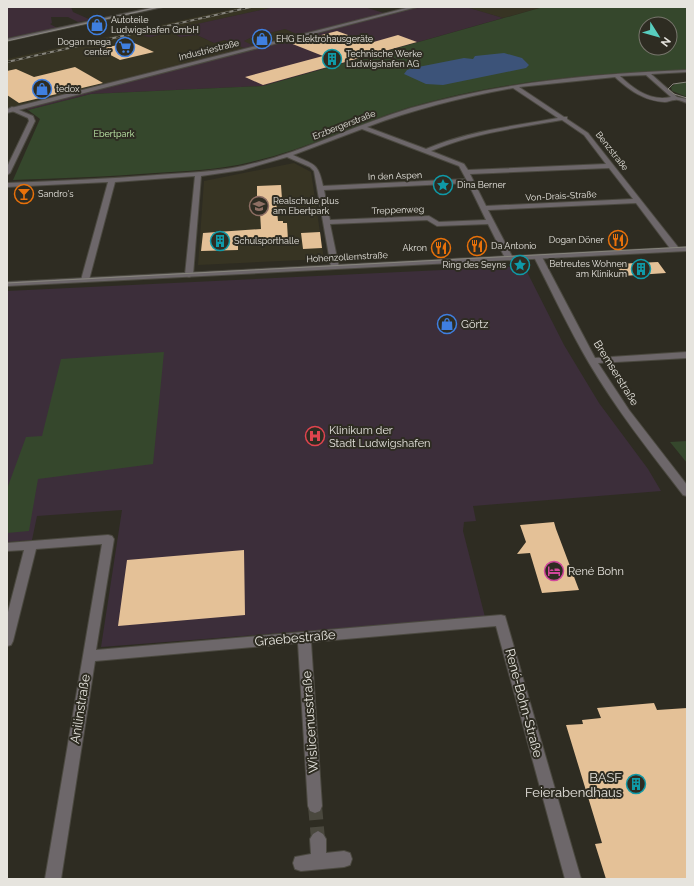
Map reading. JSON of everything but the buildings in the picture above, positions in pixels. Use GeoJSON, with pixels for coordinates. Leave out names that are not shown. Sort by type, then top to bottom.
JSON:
{"type":"FeatureCollection","features":[{"type":"Feature","properties":{"kind":"street"},"geometry":{"type":"LineString","coordinates":[[7,40],[161,7]]}},
{"type":"Feature","properties":{"kind":"street","name":"Industriestraße"},"geometry":{"type":"LineString","coordinates":[[10,110],[415,7]]}},
{"type":"Feature","properties":{"kind":"street","name":"Erzbergerstraße"},"geometry":{"type":"LineString","coordinates":[[7,185],[112,181],[222,172],[289,156],[361,127],[460,96],[514,86],[616,75],[687,72]]}},
{"type":"Feature","properties":{"kind":"street"},"geometry":{"type":"LineString","coordinates":[[647,73],[675,98]]}},
{"type":"Feature","properties":{"kind":"street"},"geometry":{"type":"LineString","coordinates":[[616,75],[632,90],[640,94],[666,100],[675,98],[687,101]]}},
{"type":"Feature","properties":{"kind":"street","name":"Benzstraße"},"geometry":{"type":"LineString","coordinates":[[514,86],[565,118],[586,134],[676,249]]}},
{"type":"Feature","properties":{"kind":"street"},"geometry":{"type":"LineString","coordinates":[[7,173],[32,121],[31,117],[28,115],[10,110]]}},
{"type":"Feature","properties":{"kind":"street"},"geometry":{"type":"LineString","coordinates":[[427,151],[447,141],[466,136],[565,118]]}},
{"type":"Feature","properties":{"kind":"street"},"geometry":{"type":"LineString","coordinates":[[361,127],[462,165],[509,258]]}},
{"type":"Feature","properties":{"kind":"street"},"geometry":{"type":"LineString","coordinates":[[289,156],[312,166],[317,170],[335,267]]}},
{"type":"Feature","properties":{"kind":"street"},"geometry":{"type":"LineString","coordinates":[[466,172],[612,166]]}},
{"type":"Feature","properties":{"kind":"street"},"geometry":{"type":"LineString","coordinates":[[188,275],[198,175]]}},
{"type":"Feature","properties":{"kind":"street"},"geometry":{"type":"LineString","coordinates":[[85,280],[112,181]]}},
{"type":"Feature","properties":{"kind":"street","name":"In den Aspen"},"geometry":{"type":"LineString","coordinates":[[320,188],[471,182]]}},
{"type":"Feature","properties":{"kind":"street","name":"Von-Drais-Straße"},"geometry":{"type":"LineString","coordinates":[[485,208],[639,201]]}},
{"type":"Feature","properties":{"kind":"street","name":"Treppenweg"},"geometry":{"type":"LineString","coordinates":[[326,222],[428,218],[437,224],[492,222]]}},
{"type":"Feature","properties":{"kind":"street","name":"Hohenzollernstraße"},"geometry":{"type":"LineString","coordinates":[[7,284],[687,249]]}},
{"type":"Feature","properties":{"kind":"street","name":"Bremserstraße"},"geometry":{"type":"LineString","coordinates":[[538,257],[592,361],[646,441],[687,492]]}},
{"type":"Feature","properties":{"kind":"street"},"geometry":{"type":"LineString","coordinates":[[592,361],[687,355]]}},
{"type":"Feature","properties":{"kind":"street","name":"Anilinstraße"},"geometry":{"type":"LineString","coordinates":[[31,545],[108,539],[53,879]]}},
{"type":"Feature","properties":{"kind":"street"},"geometry":{"type":"LineString","coordinates":[[7,547],[31,545],[7,641]]}},
{"type":"Feature","properties":{"kind":"street","name":"Graebestraße"},"geometry":{"type":"LineString","coordinates":[[89,656],[501,620]]}},
{"type":"Feature","properties":{"kind":"street","name":"René-Bohn-Straße"},"geometry":{"type":"LineString","coordinates":[[501,620],[573,879]]}},
{"type":"Feature","properties":{"kind":"street","name":"Wislicenusstraße"},"geometry":{"type":"LineString","coordinates":[[304,637],[315,806]]}},
{"type":"Feature","properties":{"kind":"street"},"geometry":{"type":"LineString","coordinates":[[318,839],[319,861]]}},
{"type":"Feature","properties":{"kind":"street"},"geometry":{"type":"LineString","coordinates":[[302,863],[344,859]]}},
{"type":"Feature","properties":{"kind":"shaded area"},"geometry":{"type":"Polygon","coordinates":[[[7,7],[71,7],[73,12],[91,20],[78,22],[68,17],[51,17],[52,23],[50,24],[57,28],[7,38],[7,7]]]}},
{"type":"Feature","properties":{"kind":"shaded area"},"geometry":{"type":"Polygon","coordinates":[[[241,7],[274,7],[144,36],[151,37],[171,32],[180,37],[197,35],[214,43],[225,40],[245,48],[7,108],[7,59],[241,7]]]}},
{"type":"Feature","properties":{"kind":"shaded area"},"geometry":{"type":"Polygon","coordinates":[[[274,7],[364,7],[384,13],[409,7],[466,7],[503,18],[263,86],[91,94],[28,110],[21,105],[244,48],[225,40],[214,43],[197,35],[180,37],[171,32],[151,37],[142,36],[274,7]],[[285,29],[244,41],[254,46],[299,35],[285,29]]]}},
{"type":"Feature","properties":{"kind":"shaded area"},"geometry":{"type":"Polygon","coordinates":[[[466,7],[543,7],[503,18],[466,7]]]}},
{"type":"Feature","properties":{"kind":"shaded area"},"geometry":{"type":"Polygon","coordinates":[[[285,29],[299,35],[254,46],[243,41],[250,38],[285,29]]]}},
{"type":"Feature","properties":{"kind":"shaded area","name":"Realschule plus am Ebertpark"},"geometry":{"type":"Polygon","coordinates":[[[294,163],[311,172],[324,259],[198,265],[204,181],[294,163]]]}},
{"type":"Feature","properties":{"kind":"shaded area","name":"Klinikum der Stadt Ludwigshafen"},"geometry":{"type":"Polygon","coordinates":[[[524,266],[564,345],[599,403],[648,469],[661,491],[473,506],[476,521],[464,522],[463,531],[485,617],[101,647],[122,510],[37,516],[32,540],[7,542],[7,291],[524,266]]]}},
{"type":"Feature","properties":{"kind":"green space","name":"Ebertpark"},"geometry":{"type":"Polygon","coordinates":[[[543,7],[687,7],[687,70],[581,76],[476,91],[407,108],[290,151],[227,167],[119,176],[13,180],[40,119],[28,110],[91,94],[263,86],[543,7]]]}},
{"type":"Feature","properties":{"kind":"green space"},"geometry":{"type":"Polygon","coordinates":[[[687,82],[687,97],[672,91],[671,87],[677,83],[687,82]]]}},
{"type":"Feature","properties":{"kind":"green space"},"geometry":{"type":"Polygon","coordinates":[[[164,352],[153,464],[38,479],[29,531],[7,533],[7,489],[26,437],[42,436],[61,359],[164,352]]]}},
{"type":"Feature","properties":{"kind":"green space"},"geometry":{"type":"Polygon","coordinates":[[[687,441],[687,463],[670,442],[687,441]]]}},
{"type":"Feature","properties":{"kind":"water"},"geometry":{"type":"Polygon","coordinates":[[[504,53],[522,58],[529,65],[526,68],[443,85],[426,84],[404,74],[407,70],[413,68],[464,58],[473,59],[475,56],[504,53]]]}},
{"type":"Feature","properties":{"kind":"tunnel"},"geometry":{"type":"LineString","coordinates":[[315,806],[318,839]]}},
{"type":"Feature","properties":{"kind":"tram line"},"geometry":{"type":"LineString","coordinates":[[7,41],[159,7]]}},
{"type":"Feature","properties":{"kind":"tram line"},"geometry":{"type":"LineString","coordinates":[[687,82],[673,84],[668,89],[674,94],[687,98]]}},
{"type":"Feature","properties":{"kind":"tram line"},"geometry":{"type":"LineString","coordinates":[[7,283],[687,247]]}},
{"type":"Feature","properties":{"kind":"railway"},"geometry":{"type":"LineString","coordinates":[[7,62],[251,7]]}},
{"type":"Feature","properties":{"kind":"place","name":"Autoteile Ludwigshafen GmbH"},"geometry":{"type":"Point","coordinates":[97,25]}},
{"type":"Feature","properties":{"kind":"place","name":"EHG Elektrohausgeräte"},"geometry":{"type":"Point","coordinates":[262,39]}},
{"type":"Feature","properties":{"kind":"place","name":"Dogan mega center"},"geometry":{"type":"Point","coordinates":[125,47]}},
{"type":"Feature","properties":{"kind":"place","name":"Technische Werke Ludwigshafen AG"},"geometry":{"type":"Point","coordinates":[332,59]}},
{"type":"Feature","properties":{"kind":"place","name":"tedox"},"geometry":{"type":"Point","coordinates":[42,89]}},
{"type":"Feature","properties":{"kind":"place","name":"Dina Berner"},"geometry":{"type":"Point","coordinates":[443,185]}},
{"type":"Feature","properties":{"kind":"place","name":"Sandro's"},"geometry":{"type":"Point","coordinates":[24,194]}},
{"type":"Feature","properties":{"kind":"place","name":"Realschule plus am Ebertpark"},"geometry":{"type":"Point","coordinates":[259,206]}},
{"type":"Feature","properties":{"kind":"place","name":"Dogan Döner"},"geometry":{"type":"Point","coordinates":[618,240]}},
{"type":"Feature","properties":{"kind":"place","name":"Schulsporthalle"},"geometry":{"type":"Point","coordinates":[220,241]}},
{"type":"Feature","properties":{"kind":"place","name":"Da Antonio"},"geometry":{"type":"Point","coordinates":[477,246]}},
{"type":"Feature","properties":{"kind":"place","name":"Akron"},"geometry":{"type":"Point","coordinates":[441,248]}},
{"type":"Feature","properties":{"kind":"place","name":"Ring des Seyns"},"geometry":{"type":"Point","coordinates":[520,265]}},
{"type":"Feature","properties":{"kind":"place","name":"Betreutes Wohnen am Klinikum"},"geometry":{"type":"Point","coordinates":[641,269]}},
{"type":"Feature","properties":{"kind":"place","name":"Görtz"},"geometry":{"type":"Point","coordinates":[447,324]}},
{"type":"Feature","properties":{"kind":"place","name":"Klinikum der Stadt Ludwigshafen"},"geometry":{"type":"Point","coordinates":[315,436]}},
{"type":"Feature","properties":{"kind":"place","name":"René Bohn"},"geometry":{"type":"Point","coordinates":[554,571]}},
{"type":"Feature","properties":{"kind":"place","name":"BASF Feierabendhaus"},"geometry":{"type":"Point","coordinates":[636,784]}}]}
